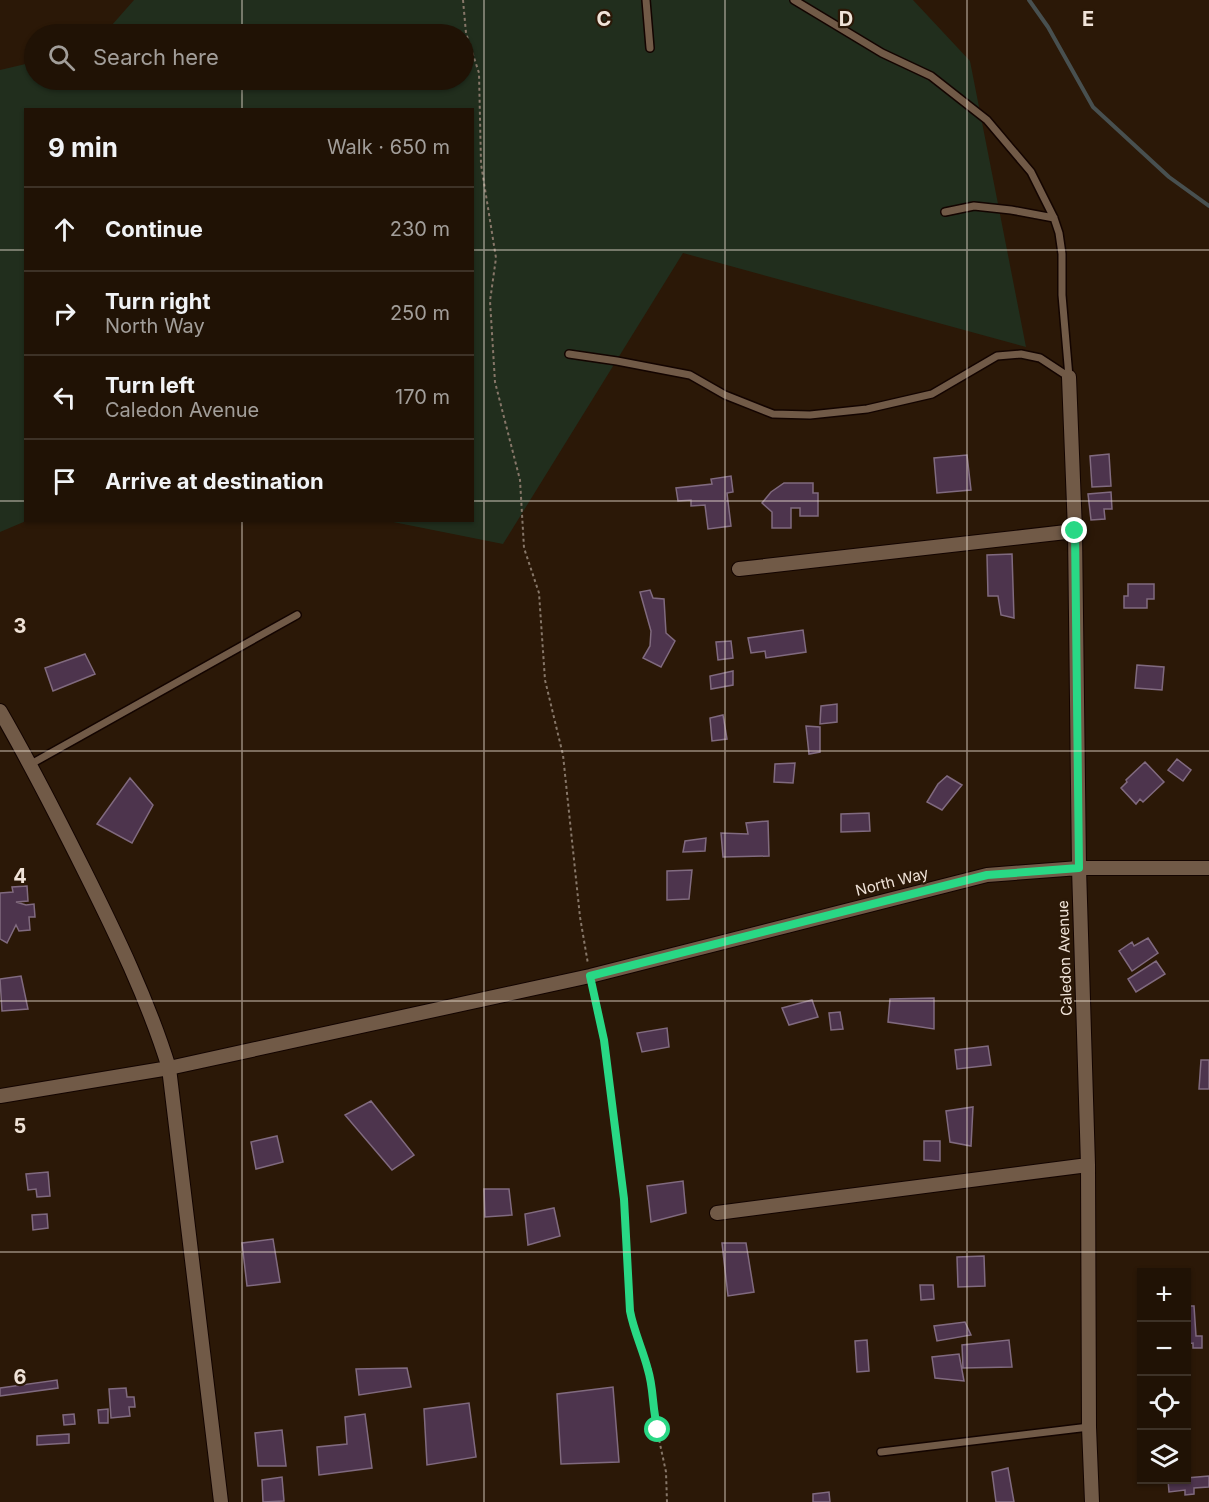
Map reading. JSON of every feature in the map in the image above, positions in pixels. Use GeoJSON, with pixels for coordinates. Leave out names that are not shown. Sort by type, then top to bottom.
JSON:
{"type":"FeatureCollection","features":[{"type":"Feature","properties":{"kind":"street","name":"Caledon Avenue"},"geometry":{"type":"LineString","coordinates":[[1069,377],[1075,531],[1079,868],[1088,1165],[1089,1427],[1092,1502]]}},
{"type":"Feature","properties":{"kind":"street"},"geometry":{"type":"LineString","coordinates":[[739,569],[1075,531]]}},
{"type":"Feature","properties":{"kind":"street"},"geometry":{"type":"LineString","coordinates":[[0,711],[31,764],[106,915],[150,1014],[169,1068],[221,1502]]}},
{"type":"Feature","properties":{"kind":"street","name":"North Way"},"geometry":{"type":"LineString","coordinates":[[0,1096],[169,1068],[590,976],[987,875],[1079,868],[1209,868]]}},
{"type":"Feature","properties":{"kind":"street"},"geometry":{"type":"LineString","coordinates":[[717,1213],[1088,1165]]}},
{"type":"Feature","properties":{"kind":"lane"},"geometry":{"type":"LineString","coordinates":[[646,0],[650,48]]}},
{"type":"Feature","properties":{"kind":"lane"},"geometry":{"type":"LineString","coordinates":[[794,0],[882,53],[931,76],[987,120],[1031,172],[1054,218],[1062,254],[1062,295],[1069,377]]}},
{"type":"Feature","properties":{"kind":"lane"},"geometry":{"type":"LineString","coordinates":[[945,212],[974,206],[1054,218]]}},
{"type":"Feature","properties":{"kind":"lane"},"geometry":{"type":"LineString","coordinates":[[569,354],[690,375],[725,395],[773,414],[810,415],[867,409],[932,394],[997,356],[1021,354],[1040,358],[1069,377]]}},
{"type":"Feature","properties":{"kind":"lane"},"geometry":{"type":"LineString","coordinates":[[31,764],[297,615]]}},
{"type":"Feature","properties":{"kind":"lane"},"geometry":{"type":"LineString","coordinates":[[881,1452],[1089,1427]]}},
{"type":"Feature","properties":{"kind":"path"},"geometry":{"type":"LineString","coordinates":[[463,0],[465,24]]}},
{"type":"Feature","properties":{"kind":"path"},"geometry":{"type":"LineString","coordinates":[[474,58],[479,74],[481,164],[496,258],[490,301],[495,382],[520,480],[524,548],[539,593],[545,681],[562,756],[580,917],[604,1040],[624,1199],[630,1311],[648,1371],[654,1416],[666,1472],[667,1502]]}},
{"type":"Feature","properties":{"kind":"green space"},"geometry":{"type":"Polygon","coordinates":[[[134,0],[913,0],[970,61],[1026,347],[683,253],[503,544],[393,522],[474,522],[474,108],[24,108],[24,522],[0,532],[0,70],[24,64],[24,90],[474,90],[474,24],[113,24],[134,0]]]}},
{"type":"Feature","properties":{"kind":"building"},"geometry":{"type":"Polygon","coordinates":[[[1109,454],[1111,486],[1092,487],[1090,456],[1109,454]]]}},
{"type":"Feature","properties":{"kind":"building"},"geometry":{"type":"Polygon","coordinates":[[[967,455],[971,490],[937,493],[934,458],[967,455]]]}},
{"type":"Feature","properties":{"kind":"building"},"geometry":{"type":"Polygon","coordinates":[[[731,476],[733,492],[727,493],[731,526],[708,529],[705,505],[691,506],[691,500],[678,501],[676,488],[712,484],[711,479],[731,476]]]}},
{"type":"Feature","properties":{"kind":"building"},"geometry":{"type":"Polygon","coordinates":[[[784,483],[813,483],[813,493],[818,493],[818,516],[800,516],[800,508],[791,508],[791,528],[772,528],[772,512],[762,503],[771,492],[784,483]]]}},
{"type":"Feature","properties":{"kind":"building"},"geometry":{"type":"Polygon","coordinates":[[[1111,492],[1112,509],[1104,509],[1105,519],[1091,520],[1088,494],[1111,492]]]}},
{"type":"Feature","properties":{"kind":"building"},"geometry":{"type":"Polygon","coordinates":[[[1012,554],[1014,618],[1001,615],[998,596],[988,596],[987,555],[1012,554]]]}},
{"type":"Feature","properties":{"kind":"building"},"geometry":{"type":"Polygon","coordinates":[[[1128,584],[1154,584],[1154,599],[1147,599],[1147,608],[1124,608],[1124,596],[1128,596],[1128,584]]]}},
{"type":"Feature","properties":{"kind":"building"},"geometry":{"type":"Polygon","coordinates":[[[650,590],[653,598],[664,599],[666,633],[675,641],[661,667],[643,658],[650,646],[651,631],[640,592],[650,590]]]}},
{"type":"Feature","properties":{"kind":"building"},"geometry":{"type":"Polygon","coordinates":[[[803,630],[806,652],[766,658],[765,651],[751,653],[748,638],[803,630]]]}},
{"type":"Feature","properties":{"kind":"building"},"geometry":{"type":"Polygon","coordinates":[[[731,641],[733,658],[718,660],[716,642],[731,641]]]}},
{"type":"Feature","properties":{"kind":"building"},"geometry":{"type":"Polygon","coordinates":[[[85,654],[95,674],[53,691],[45,668],[85,654]]]}},
{"type":"Feature","properties":{"kind":"building"},"geometry":{"type":"Polygon","coordinates":[[[1137,665],[1164,667],[1162,690],[1135,688],[1137,665]]]}},
{"type":"Feature","properties":{"kind":"building"},"geometry":{"type":"Polygon","coordinates":[[[733,671],[733,685],[711,689],[710,676],[733,671]]]}},
{"type":"Feature","properties":{"kind":"building"},"geometry":{"type":"Polygon","coordinates":[[[837,704],[837,722],[820,724],[821,706],[837,704]]]}},
{"type":"Feature","properties":{"kind":"building"},"geometry":{"type":"Polygon","coordinates":[[[723,715],[727,739],[712,741],[710,718],[723,715]]]}},
{"type":"Feature","properties":{"kind":"building"},"geometry":{"type":"Polygon","coordinates":[[[806,726],[820,727],[820,752],[809,754],[806,726]]]}},
{"type":"Feature","properties":{"kind":"building"},"geometry":{"type":"Polygon","coordinates":[[[1177,759],[1191,770],[1183,781],[1168,770],[1177,759]]]}},
{"type":"Feature","properties":{"kind":"building"},"geometry":{"type":"Polygon","coordinates":[[[1145,762],[1164,782],[1143,802],[1140,799],[1136,804],[1121,788],[1145,762]]]}},
{"type":"Feature","properties":{"kind":"building"},"geometry":{"type":"Polygon","coordinates":[[[795,763],[793,783],[774,782],[775,764],[795,763]]]}},
{"type":"Feature","properties":{"kind":"building"},"geometry":{"type":"Polygon","coordinates":[[[947,776],[962,785],[942,810],[927,802],[938,784],[947,776]]]}},
{"type":"Feature","properties":{"kind":"building"},"geometry":{"type":"Polygon","coordinates":[[[130,778],[153,805],[132,843],[97,824],[130,778]]]}},
{"type":"Feature","properties":{"kind":"building"},"geometry":{"type":"Polygon","coordinates":[[[869,813],[870,831],[841,832],[841,814],[869,813]]]}},
{"type":"Feature","properties":{"kind":"building"},"geometry":{"type":"Polygon","coordinates":[[[768,821],[769,856],[723,857],[721,833],[748,834],[746,823],[768,821]]]}},
{"type":"Feature","properties":{"kind":"building"},"geometry":{"type":"Polygon","coordinates":[[[706,838],[705,851],[683,852],[685,841],[706,838]]]}},
{"type":"Feature","properties":{"kind":"building"},"geometry":{"type":"Polygon","coordinates":[[[692,870],[689,899],[667,900],[667,871],[692,870]]]}},
{"type":"Feature","properties":{"kind":"building"},"geometry":{"type":"Polygon","coordinates":[[[27,886],[28,901],[16,902],[26,905],[34,904],[35,917],[29,917],[30,930],[19,931],[16,925],[7,943],[0,939],[0,893],[13,892],[12,887],[27,886]]]}},
{"type":"Feature","properties":{"kind":"building"},"geometry":{"type":"Polygon","coordinates":[[[1148,938],[1158,953],[1132,971],[1119,951],[1132,942],[1134,946],[1148,938]]]}},
{"type":"Feature","properties":{"kind":"building"},"geometry":{"type":"Polygon","coordinates":[[[1156,961],[1165,974],[1136,992],[1128,979],[1156,961]]]}},
{"type":"Feature","properties":{"kind":"building"},"geometry":{"type":"Polygon","coordinates":[[[21,976],[28,1009],[2,1011],[0,979],[21,976]]]}},
{"type":"Feature","properties":{"kind":"building"},"geometry":{"type":"Polygon","coordinates":[[[934,998],[934,1029],[888,1022],[890,999],[934,998]]]}},
{"type":"Feature","properties":{"kind":"building"},"geometry":{"type":"Polygon","coordinates":[[[812,1000],[818,1017],[789,1025],[782,1008],[812,1000]]]}},
{"type":"Feature","properties":{"kind":"building"},"geometry":{"type":"Polygon","coordinates":[[[840,1012],[843,1029],[831,1030],[829,1013],[840,1012]]]}},
{"type":"Feature","properties":{"kind":"building"},"geometry":{"type":"Polygon","coordinates":[[[667,1028],[669,1047],[642,1052],[637,1033],[667,1028]]]}},
{"type":"Feature","properties":{"kind":"building"},"geometry":{"type":"Polygon","coordinates":[[[988,1046],[991,1065],[957,1069],[955,1050],[988,1046]]]}},
{"type":"Feature","properties":{"kind":"building"},"geometry":{"type":"Polygon","coordinates":[[[1201,1060],[1209,1060],[1209,1089],[1199,1089],[1201,1060]]]}},
{"type":"Feature","properties":{"kind":"building"},"geometry":{"type":"Polygon","coordinates":[[[371,1101],[414,1155],[392,1170],[345,1115],[371,1101]]]}},
{"type":"Feature","properties":{"kind":"building"},"geometry":{"type":"Polygon","coordinates":[[[973,1107],[971,1146],[950,1142],[946,1111],[973,1107]]]}},
{"type":"Feature","properties":{"kind":"building"},"geometry":{"type":"Polygon","coordinates":[[[277,1136],[283,1162],[256,1169],[251,1142],[277,1136]]]}},
{"type":"Feature","properties":{"kind":"building"},"geometry":{"type":"Polygon","coordinates":[[[924,1141],[940,1141],[940,1161],[924,1160],[924,1141]]]}},
{"type":"Feature","properties":{"kind":"building"},"geometry":{"type":"Polygon","coordinates":[[[48,1172],[50,1196],[37,1197],[36,1189],[28,1190],[26,1174],[48,1172]]]}},
{"type":"Feature","properties":{"kind":"building"},"geometry":{"type":"Polygon","coordinates":[[[683,1181],[686,1213],[651,1222],[647,1186],[683,1181]]]}},
{"type":"Feature","properties":{"kind":"building"},"geometry":{"type":"Polygon","coordinates":[[[484,1189],[509,1189],[512,1215],[485,1217],[484,1189]]]}},
{"type":"Feature","properties":{"kind":"building"},"geometry":{"type":"Polygon","coordinates":[[[554,1208],[560,1236],[528,1245],[525,1214],[554,1208]]]}},
{"type":"Feature","properties":{"kind":"building"},"geometry":{"type":"Polygon","coordinates":[[[47,1214],[48,1228],[33,1230],[32,1215],[47,1214]]]}},
{"type":"Feature","properties":{"kind":"building"},"geometry":{"type":"Polygon","coordinates":[[[273,1239],[280,1282],[247,1286],[242,1243],[273,1239]]]}},
{"type":"Feature","properties":{"kind":"building"},"geometry":{"type":"Polygon","coordinates":[[[722,1243],[746,1243],[754,1292],[728,1296],[722,1243]]]}},
{"type":"Feature","properties":{"kind":"building"},"geometry":{"type":"Polygon","coordinates":[[[984,1256],[985,1286],[958,1287],[957,1257],[984,1256]]]}},
{"type":"Feature","properties":{"kind":"building"},"geometry":{"type":"Polygon","coordinates":[[[920,1285],[933,1285],[934,1299],[921,1300],[920,1285]]]}},
{"type":"Feature","properties":{"kind":"building"},"geometry":{"type":"Polygon","coordinates":[[[1191,1306],[1194,1306],[1196,1336],[1202,1336],[1202,1348],[1193,1348],[1193,1343],[1191,1343],[1191,1306]]]}},
{"type":"Feature","properties":{"kind":"building"},"geometry":{"type":"Polygon","coordinates":[[[965,1322],[971,1335],[937,1341],[934,1326],[965,1322]]]}},
{"type":"Feature","properties":{"kind":"building"},"geometry":{"type":"Polygon","coordinates":[[[867,1340],[869,1371],[857,1372],[855,1341],[867,1340]]]}},
{"type":"Feature","properties":{"kind":"building"},"geometry":{"type":"Polygon","coordinates":[[[1009,1340],[1012,1367],[963,1368],[962,1345],[1009,1340]]]}},
{"type":"Feature","properties":{"kind":"building"},"geometry":{"type":"Polygon","coordinates":[[[959,1354],[964,1381],[935,1378],[932,1357],[959,1354]]]}},
{"type":"Feature","properties":{"kind":"building"},"geometry":{"type":"Polygon","coordinates":[[[407,1368],[411,1387],[359,1395],[356,1369],[407,1368]]]}},
{"type":"Feature","properties":{"kind":"building"},"geometry":{"type":"Polygon","coordinates":[[[57,1380],[58,1388],[0,1396],[0,1388],[57,1380]]]}},
{"type":"Feature","properties":{"kind":"building"},"geometry":{"type":"Polygon","coordinates":[[[613,1387],[619,1462],[561,1464],[557,1394],[613,1387]]]}},
{"type":"Feature","properties":{"kind":"building"},"geometry":{"type":"Polygon","coordinates":[[[126,1388],[127,1397],[134,1397],[135,1407],[129,1407],[130,1416],[111,1418],[109,1389],[126,1388]]]}},
{"type":"Feature","properties":{"kind":"building"},"geometry":{"type":"Polygon","coordinates":[[[469,1403],[476,1457],[427,1465],[424,1409],[469,1403]]]}},
{"type":"Feature","properties":{"kind":"building"},"geometry":{"type":"Polygon","coordinates":[[[108,1409],[108,1423],[99,1423],[98,1410],[108,1409]]]}},
{"type":"Feature","properties":{"kind":"building"},"geometry":{"type":"Polygon","coordinates":[[[74,1414],[75,1424],[64,1425],[63,1415],[74,1414]]]}},
{"type":"Feature","properties":{"kind":"building"},"geometry":{"type":"Polygon","coordinates":[[[365,1414],[372,1468],[319,1475],[317,1447],[347,1444],[345,1417],[365,1414]]]}},
{"type":"Feature","properties":{"kind":"building"},"geometry":{"type":"Polygon","coordinates":[[[282,1430],[286,1466],[258,1466],[255,1433],[282,1430]]]}},
{"type":"Feature","properties":{"kind":"building"},"geometry":{"type":"Polygon","coordinates":[[[69,1434],[69,1443],[37,1445],[37,1436],[69,1434]]]}},
{"type":"Feature","properties":{"kind":"building"},"geometry":{"type":"Polygon","coordinates":[[[1008,1468],[1014,1502],[996,1502],[992,1472],[1008,1468]]]}},
{"type":"Feature","properties":{"kind":"building"},"geometry":{"type":"Polygon","coordinates":[[[1209,1476],[1209,1487],[1194,1488],[1194,1494],[1185,1495],[1185,1490],[1169,1492],[1168,1484],[1191,1484],[1191,1478],[1209,1476]]]}},
{"type":"Feature","properties":{"kind":"building"},"geometry":{"type":"Polygon","coordinates":[[[282,1477],[284,1501],[263,1502],[262,1480],[282,1477]]]}},
{"type":"Feature","properties":{"kind":"building"},"geometry":{"type":"Polygon","coordinates":[[[829,1492],[830,1502],[813,1502],[813,1494],[829,1492]]]}},
{"type":"Feature","properties":{"kind":"waterway"},"geometry":{"type":"LineString","coordinates":[[1029,0],[1048,27],[1093,107],[1169,177],[1209,206]]}},
{"type":"Feature","properties":{"kind":"route"},"geometry":{"type":"LineString","coordinates":[[658,1430],[648,1371],[630,1311],[624,1199],[604,1040],[590,976],[987,875],[1079,868],[1075,531]]}}]}
